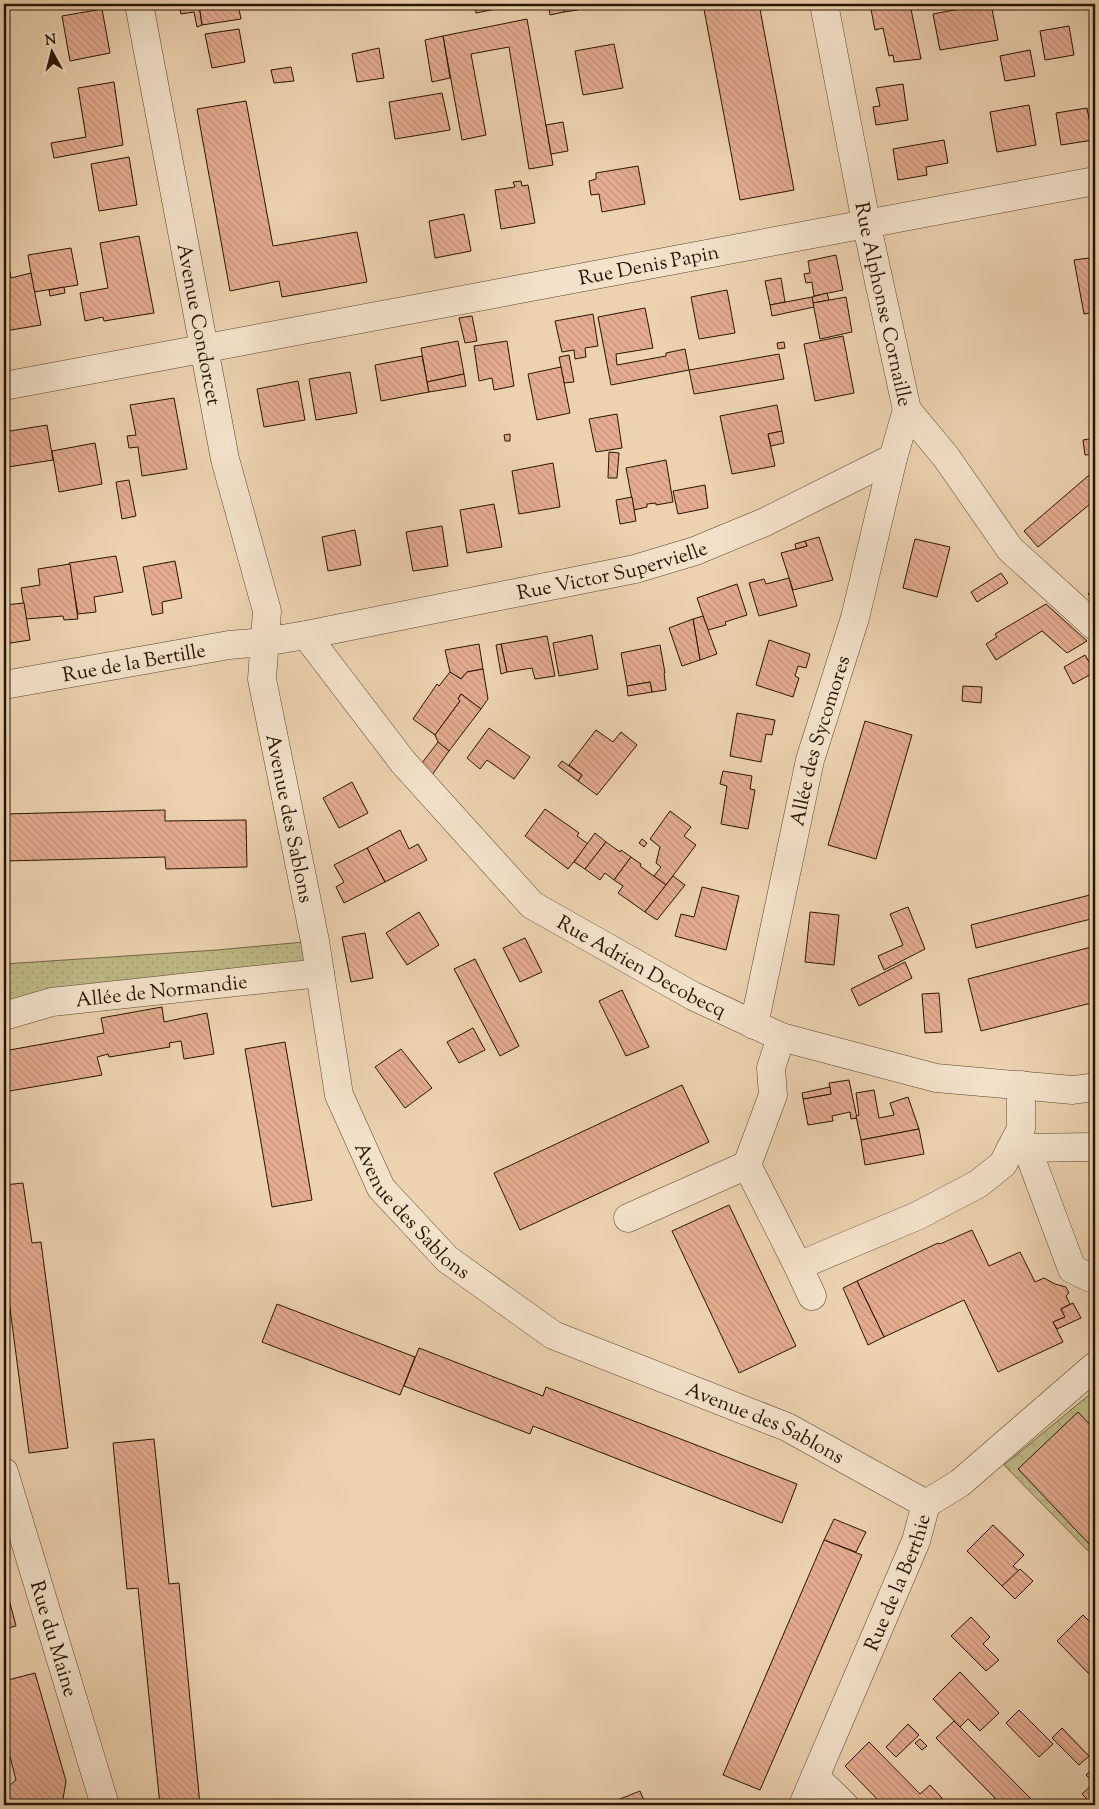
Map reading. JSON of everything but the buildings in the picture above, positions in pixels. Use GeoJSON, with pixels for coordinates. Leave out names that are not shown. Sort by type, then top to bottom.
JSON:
{"type":"FeatureCollection","features":[{"type":"Feature","properties":{"kind":"street","name":"Avenue Condorcet"},"geometry":{"type":"LineString","coordinates":[[139,4],[225,459],[267,611],[264,642]]}},
{"type":"Feature","properties":{"kind":"street","name":"Rue Alphonse Cornaille"},"geometry":{"type":"LineString","coordinates":[[824,4],[866,222],[907,410],[946,458],[1010,549],[1095,626]]}},
{"type":"Feature","properties":{"kind":"street","name":"Rue Denis Papin"},"geometry":{"type":"LineString","coordinates":[[4,386],[204,351],[866,222],[1095,182]]}},
{"type":"Feature","properties":{"kind":"street"},"geometry":{"type":"LineString","coordinates":[[893,458],[907,410]]}},
{"type":"Feature","properties":{"kind":"street","name":"Rue Victor Supervielle"},"geometry":{"type":"LineString","coordinates":[[264,642],[635,569],[695,552],[765,522],[893,458]]}},
{"type":"Feature","properties":{"kind":"street","name":"Allée des Sycomores"},"geometry":{"type":"LineString","coordinates":[[754,1025],[782,883],[810,760],[855,618],[893,458]]}},
{"type":"Feature","properties":{"kind":"street","name":"Rue Adrien Decobecq"},"geometry":{"type":"LineString","coordinates":[[306,635],[402,762],[532,904],[693,996],[781,1037],[936,1078],[1073,1090],[1095,1087]]}},
{"type":"Feature","properties":{"kind":"street","name":"Rue de la Bertille"},"geometry":{"type":"LineString","coordinates":[[4,685],[229,645],[264,642]]}},
{"type":"Feature","properties":{"kind":"street","name":"Avenue des Sablons"},"geometry":{"type":"LineString","coordinates":[[264,642],[262,680],[315,941],[339,1095],[381,1188],[447,1259],[553,1335],[787,1427],[926,1504]]}},
{"type":"Feature","properties":{"kind":"street","name":"Allée de Normandie"},"geometry":{"type":"LineString","coordinates":[[4,1016],[52,1002],[320,973]]}},
{"type":"Feature","properties":{"kind":"street"},"geometry":{"type":"LineString","coordinates":[[628,1218],[747,1164],[773,1095],[771,1068],[781,1037]]}},
{"type":"Feature","properties":{"kind":"street"},"geometry":{"type":"LineString","coordinates":[[1021,1085],[1019,1148],[1072,1269],[1091,1278],[1095,1277]]}},
{"type":"Feature","properties":{"kind":"street"},"geometry":{"type":"LineString","coordinates":[[798,1266],[917,1216],[978,1184],[1019,1148],[1095,1147]]}},
{"type":"Feature","properties":{"kind":"street"},"geometry":{"type":"LineString","coordinates":[[747,1164],[812,1296]]}},
{"type":"Feature","properties":{"kind":"street","name":"Rue de la Berthie"},"geometry":{"type":"LineString","coordinates":[[803,1805],[916,1541],[926,1504],[960,1483],[1095,1366]]}},
{"type":"Feature","properties":{"kind":"street","name":"Rue du Maine"},"geometry":{"type":"LineString","coordinates":[[4,1472],[105,1805]]}},
{"type":"Feature","properties":{"kind":"street"},"geometry":{"type":"LineString","coordinates":[[815,1777],[844,1805]]}},
{"type":"Feature","properties":{"kind":"green space"},"geometry":{"type":"Polygon","coordinates":[[[315,941],[320,973],[4,1016],[4,964],[217,950],[315,941]]]}},
{"type":"Feature","properties":{"kind":"green space"},"geometry":{"type":"Polygon","coordinates":[[[1095,1390],[1095,1558],[1004,1465],[1095,1390]]]}}]}
